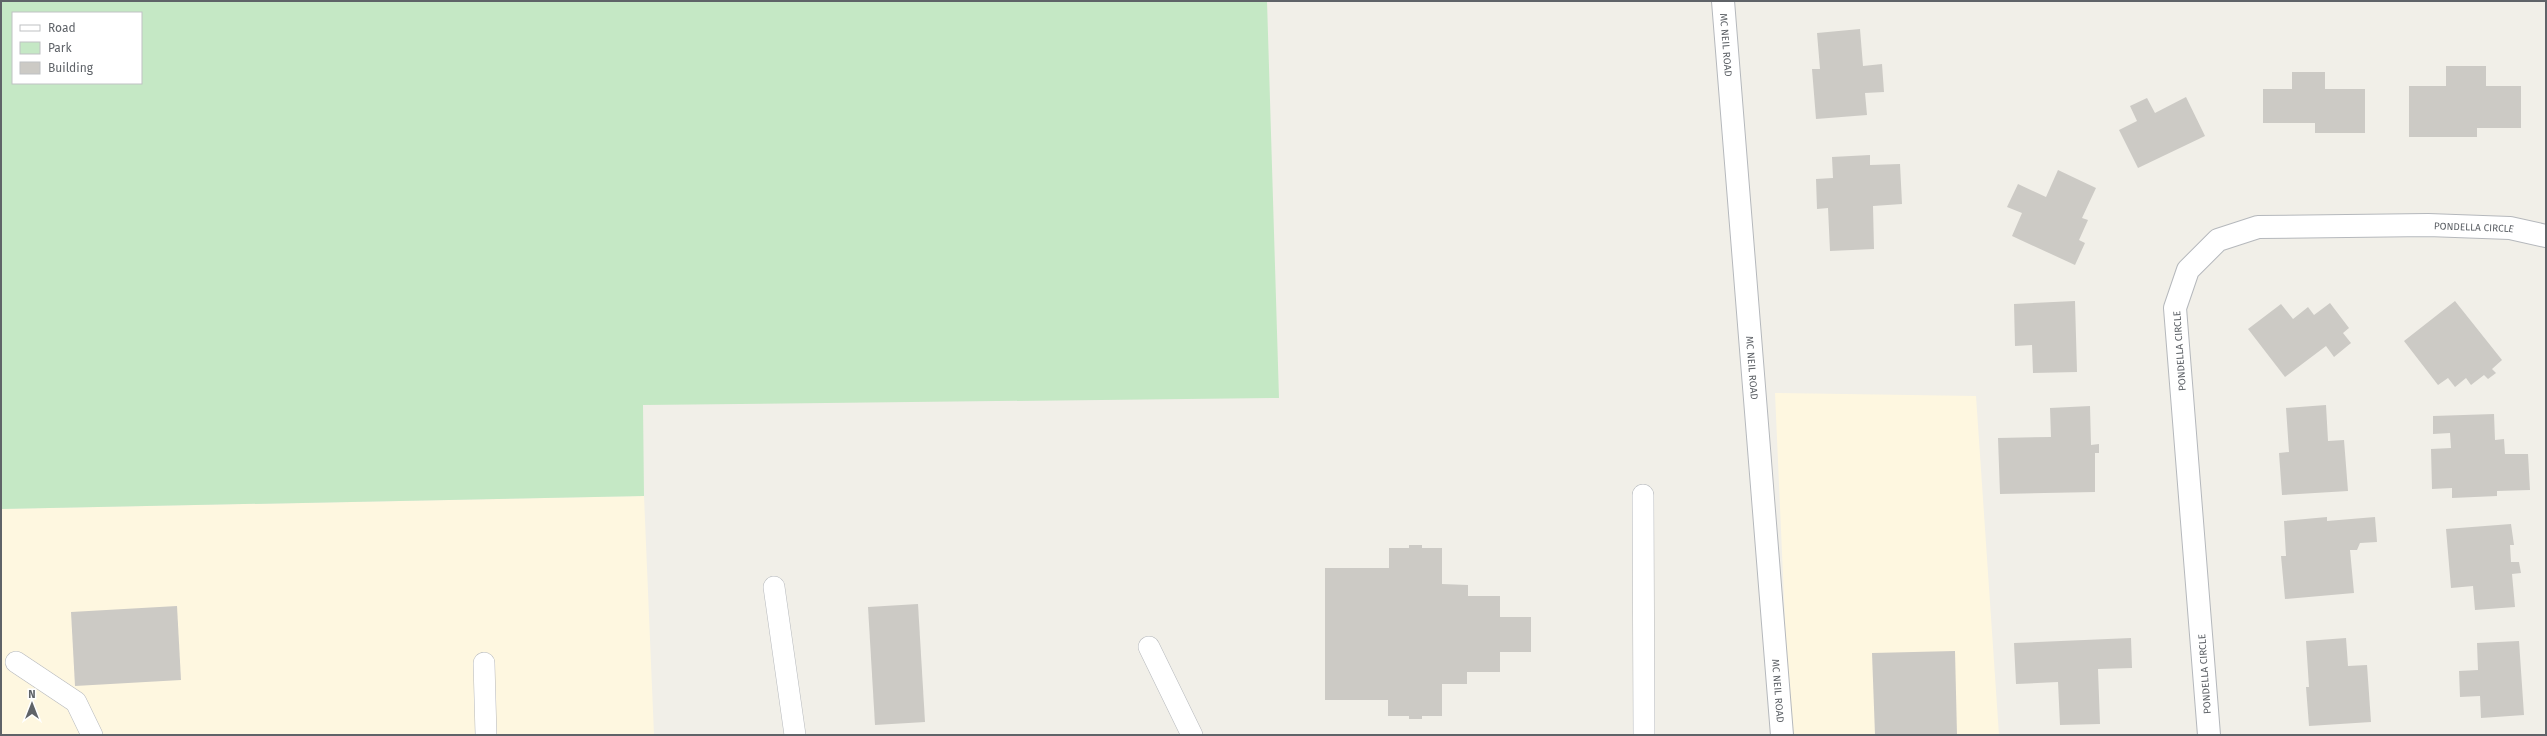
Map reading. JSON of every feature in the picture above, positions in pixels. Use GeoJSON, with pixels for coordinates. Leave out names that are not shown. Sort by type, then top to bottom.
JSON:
{"type":"FeatureCollection","features":[{"type":"Feature","properties":{"kind":"street","name":"MC NEIL ROAD"},"geometry":{"type":"LineString","coordinates":[[1723,1],[1782,735]]}},
{"type":"Feature","properties":{"kind":"street","name":"PONDELLA CIRCLE"},"geometry":{"type":"LineString","coordinates":[[2209,735],[2175,308],[2188,270],[2218,240],[2258,227],[2428,225],[2510,228],[2546,236]]}},
{"type":"Feature","properties":{"kind":"lane"},"geometry":{"type":"LineString","coordinates":[[1643,495],[1644,735]]}},
{"type":"Feature","properties":{"kind":"lane"},"geometry":{"type":"LineString","coordinates":[[774,587],[795,735]]}},
{"type":"Feature","properties":{"kind":"lane"},"geometry":{"type":"LineString","coordinates":[[1149,647],[1192,735]]}},
{"type":"Feature","properties":{"kind":"lane"},"geometry":{"type":"LineString","coordinates":[[16,662],[76,702],[92,735]]}},
{"type":"Feature","properties":{"kind":"lane"},"geometry":{"type":"LineString","coordinates":[[484,663],[486,735]]}},
{"type":"Feature","properties":{"kind":"shaded area"},"geometry":{"type":"Polygon","coordinates":[[[1775,393],[1976,396],[1999,735],[1790,735],[1775,393]]]}},
{"type":"Feature","properties":{"kind":"shaded area"},"geometry":{"type":"Polygon","coordinates":[[[644,496],[654,735],[1,735],[1,509],[644,496]]]}},
{"type":"Feature","properties":{"kind":"green space"},"geometry":{"type":"Polygon","coordinates":[[[1267,1],[1279,398],[643,405],[644,496],[1,509],[1,2],[1267,1]]]}},
{"type":"Feature","properties":{"kind":"building"},"geometry":{"type":"Polygon","coordinates":[[[1860,29],[1863,66],[1882,64],[1884,92],[1865,93],[1867,115],[1816,119],[1812,69],[1820,69],[1817,33],[1860,29]]]}},
{"type":"Feature","properties":{"kind":"building"},"geometry":{"type":"Polygon","coordinates":[[[2446,66],[2486,66],[2486,86],[2521,86],[2521,128],[2477,128],[2477,137],[2409,137],[2409,86],[2446,86],[2446,66]]]}},
{"type":"Feature","properties":{"kind":"building"},"geometry":{"type":"Polygon","coordinates":[[[2292,72],[2325,72],[2325,89],[2365,89],[2365,133],[2315,133],[2315,123],[2263,123],[2263,89],[2292,89],[2292,72]]]}},
{"type":"Feature","properties":{"kind":"building"},"geometry":{"type":"Polygon","coordinates":[[[2186,97],[2205,136],[2138,168],[2119,130],[2137,121],[2130,106],[2147,98],[2155,113],[2186,97]]]}},
{"type":"Feature","properties":{"kind":"building"},"geometry":{"type":"Polygon","coordinates":[[[1870,155],[1870,165],[1900,164],[1902,204],[1873,206],[1874,249],[1830,251],[1828,208],[1817,209],[1816,179],[1833,178],[1832,157],[1870,155]]]}},
{"type":"Feature","properties":{"kind":"building"},"geometry":{"type":"Polygon","coordinates":[[[2058,170],[2096,188],[2082,218],[2088,220],[2079,240],[2085,243],[2075,265],[2012,236],[2022,213],[2007,207],[2018,184],[2046,197],[2058,170]]]}},
{"type":"Feature","properties":{"kind":"building"},"geometry":{"type":"Polygon","coordinates":[[[2075,301],[2077,372],[2033,373],[2032,345],[2015,346],[2014,304],[2075,301]]]}},
{"type":"Feature","properties":{"kind":"building"},"geometry":{"type":"Polygon","coordinates":[[[2455,301],[2502,360],[2492,369],[2496,373],[2488,379],[2484,375],[2471,385],[2466,378],[2455,387],[2448,378],[2438,385],[2404,341],[2455,301]]]}},
{"type":"Feature","properties":{"kind":"building"},"geometry":{"type":"Polygon","coordinates":[[[2330,303],[2349,328],[2343,333],[2351,343],[2334,357],[2326,346],[2285,377],[2248,329],[2281,304],[2293,319],[2308,307],[2314,315],[2330,303]]]}},
{"type":"Feature","properties":{"kind":"building"},"geometry":{"type":"Polygon","coordinates":[[[2326,405],[2328,441],[2344,440],[2348,491],[2282,495],[2279,453],[2289,452],[2286,408],[2326,405]]]}},
{"type":"Feature","properties":{"kind":"building"},"geometry":{"type":"Polygon","coordinates":[[[2090,406],[2091,445],[2099,444],[2099,453],[2095,453],[2095,492],[2000,494],[1998,438],[2051,437],[2050,408],[2090,406]]]}},
{"type":"Feature","properties":{"kind":"building"},"geometry":{"type":"Polygon","coordinates":[[[2494,414],[2495,440],[2504,439],[2505,454],[2528,454],[2530,490],[2497,491],[2497,496],[2452,498],[2452,488],[2432,489],[2431,449],[2451,448],[2450,433],[2433,434],[2433,416],[2494,414]]]}},
{"type":"Feature","properties":{"kind":"building"},"geometry":{"type":"Polygon","coordinates":[[[2327,517],[2327,521],[2375,517],[2377,542],[2360,543],[2357,550],[2350,550],[2354,593],[2285,599],[2281,556],[2286,556],[2284,521],[2327,517]]]}},
{"type":"Feature","properties":{"kind":"building"},"geometry":{"type":"Polygon","coordinates":[[[2511,524],[2514,545],[2510,545],[2511,562],[2519,562],[2521,573],[2512,574],[2515,607],[2475,610],[2473,586],[2451,588],[2446,529],[2511,524]]]}},
{"type":"Feature","properties":{"kind":"building"},"geometry":{"type":"Polygon","coordinates":[[[1409,545],[1422,545],[1422,548],[1442,548],[1442,584],[1468,585],[1468,596],[1500,596],[1500,617],[1531,617],[1531,652],[1500,652],[1500,672],[1467,672],[1467,684],[1442,684],[1442,716],[1422,716],[1422,719],[1409,719],[1409,716],[1388,716],[1388,700],[1325,700],[1325,568],[1389,568],[1389,548],[1409,548],[1409,545]]]}},
{"type":"Feature","properties":{"kind":"building"},"geometry":{"type":"Polygon","coordinates":[[[918,604],[925,722],[875,725],[868,607],[918,604]]]}},
{"type":"Feature","properties":{"kind":"building"},"geometry":{"type":"Polygon","coordinates":[[[177,606],[181,680],[75,686],[71,612],[177,606]]]}},
{"type":"Feature","properties":{"kind":"building"},"geometry":{"type":"Polygon","coordinates":[[[2131,638],[2132,668],[2098,669],[2100,724],[2060,725],[2058,682],[2016,684],[2014,643],[2131,638]]]}},
{"type":"Feature","properties":{"kind":"building"},"geometry":{"type":"Polygon","coordinates":[[[2346,638],[2348,666],[2367,665],[2371,722],[2309,726],[2306,687],[2309,687],[2306,641],[2346,638]]]}},
{"type":"Feature","properties":{"kind":"building"},"geometry":{"type":"Polygon","coordinates":[[[2519,641],[2524,715],[2481,718],[2480,696],[2460,697],[2459,671],[2478,670],[2477,643],[2519,641]]]}},
{"type":"Feature","properties":{"kind":"building"},"geometry":{"type":"Polygon","coordinates":[[[1955,651],[1957,735],[1875,735],[1872,653],[1955,651]]]}}]}
